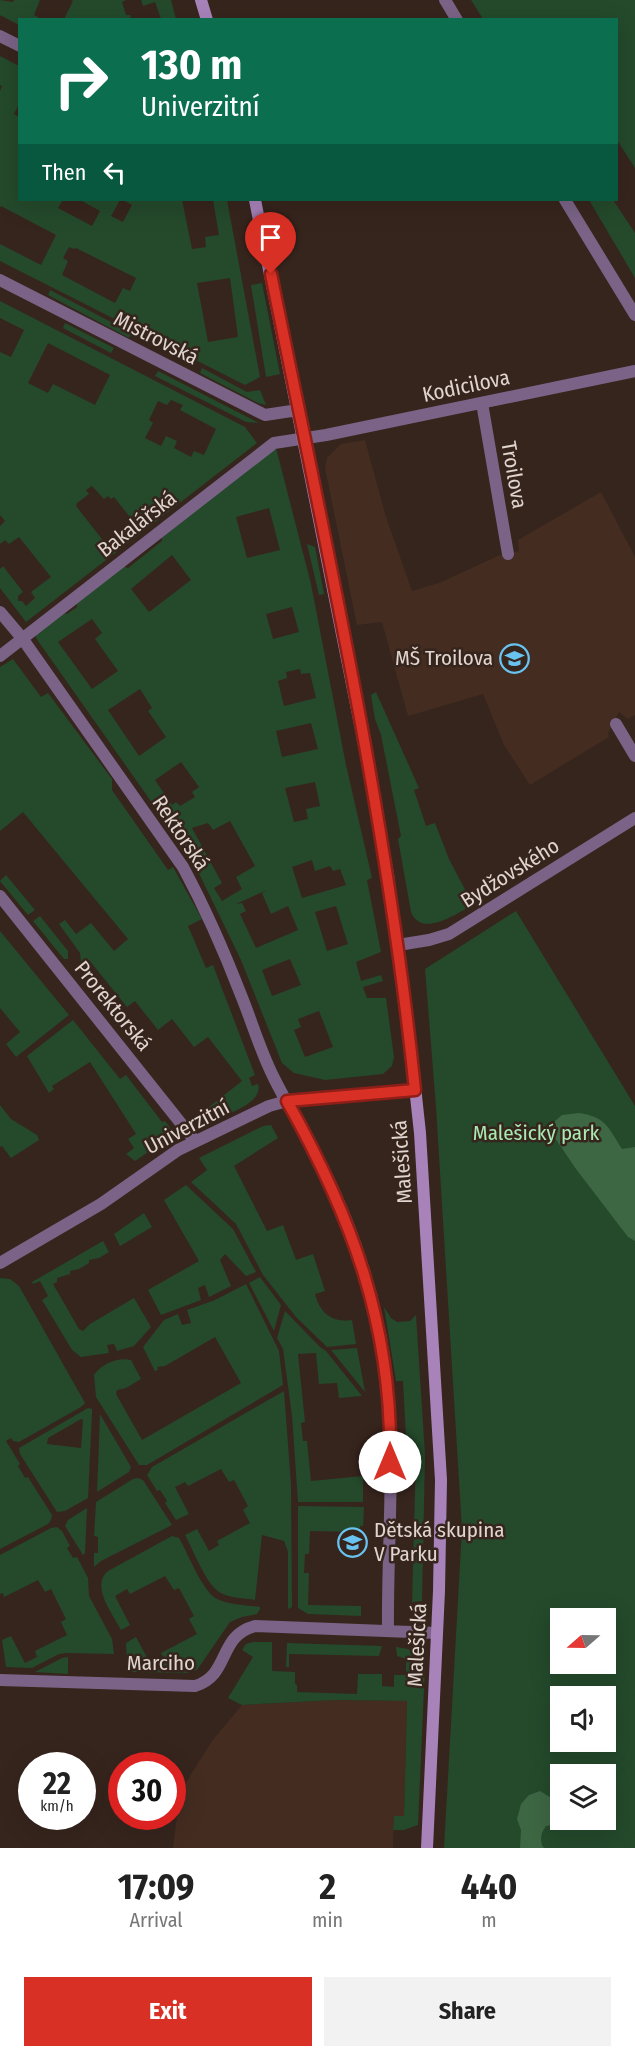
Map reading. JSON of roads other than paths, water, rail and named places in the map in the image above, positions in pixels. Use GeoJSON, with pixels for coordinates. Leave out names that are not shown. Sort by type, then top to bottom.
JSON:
{"type":"FeatureCollection","features":[{"type":"Feature","properties":{"kind":"street"},"geometry":{"type":"LineString","coordinates":[[201,0],[206,18]]}},
{"type":"Feature","properties":{"kind":"street"},"geometry":{"type":"LineString","coordinates":[[445,0],[456,18]]}},
{"type":"Feature","properties":{"kind":"street"},"geometry":{"type":"LineString","coordinates":[[0,36],[18,45]]}},
{"type":"Feature","properties":{"kind":"street","name":"Malešická"},"geometry":{"type":"LineString","coordinates":[[255,201],[364,746],[398,945],[415,1090],[440,1442],[441,1517],[427,1848]]}},
{"type":"Feature","properties":{"kind":"street"},"geometry":{"type":"LineString","coordinates":[[566,201],[635,315]]}},
{"type":"Feature","properties":{"kind":"street","name":"Mistrovská"},"geometry":{"type":"LineString","coordinates":[[0,280],[265,416],[298,410]]}},
{"type":"Feature","properties":{"kind":"street","name":"Kodicilova"},"geometry":{"type":"LineString","coordinates":[[304,437],[326,435],[635,371]]}},
{"type":"Feature","properties":{"kind":"street","name":"Troilova"},"geometry":{"type":"LineString","coordinates":[[482,402],[508,554]]}},
{"type":"Feature","properties":{"kind":"street","name":"Bakalářská"},"geometry":{"type":"LineString","coordinates":[[0,656],[271,444],[304,437]]}},
{"type":"Feature","properties":{"kind":"street","name":"Rektorská"},"geometry":{"type":"LineString","coordinates":[[0,612],[21,638],[183,867],[199,896],[230,965],[272,1074],[324,1170],[348,1224],[374,1305],[384,1359],[390,1440],[388,1630]]}},
{"type":"Feature","properties":{"kind":"street"},"geometry":{"type":"LineString","coordinates":[[616,724],[635,756]]}},
{"type":"Feature","properties":{"kind":"street","name":"Bydžovského"},"geometry":{"type":"LineString","coordinates":[[398,945],[449,934],[635,818]]}},
{"type":"Feature","properties":{"kind":"street","name":"Prorektorská"},"geometry":{"type":"LineString","coordinates":[[0,896],[195,1141]]}},
{"type":"Feature","properties":{"kind":"street","name":"Univerzitní"},"geometry":{"type":"LineString","coordinates":[[0,1263],[101,1204],[167,1156],[269,1106],[287,1101],[415,1090]]}},
{"type":"Feature","properties":{"kind":"street","name":"Marciho"},"geometry":{"type":"LineString","coordinates":[[0,1680],[195,1686],[206,1683],[214,1676],[231,1641],[237,1634],[249,1627],[262,1625],[437,1633]]}},
{"type":"Feature","properties":{"kind":"place","name":"MŠ Troilova"},"geometry":{"type":"Point","coordinates":[514,658]}},
{"type":"Feature","properties":{"kind":"place","name":"Dětská skupina V Parku"},"geometry":{"type":"Point","coordinates":[353,1542]}},
{"type":"Feature","properties":{"kind":"park label","name":"Malešický park"},"geometry":{"type":"Point","coordinates":[536,1133]}}]}
